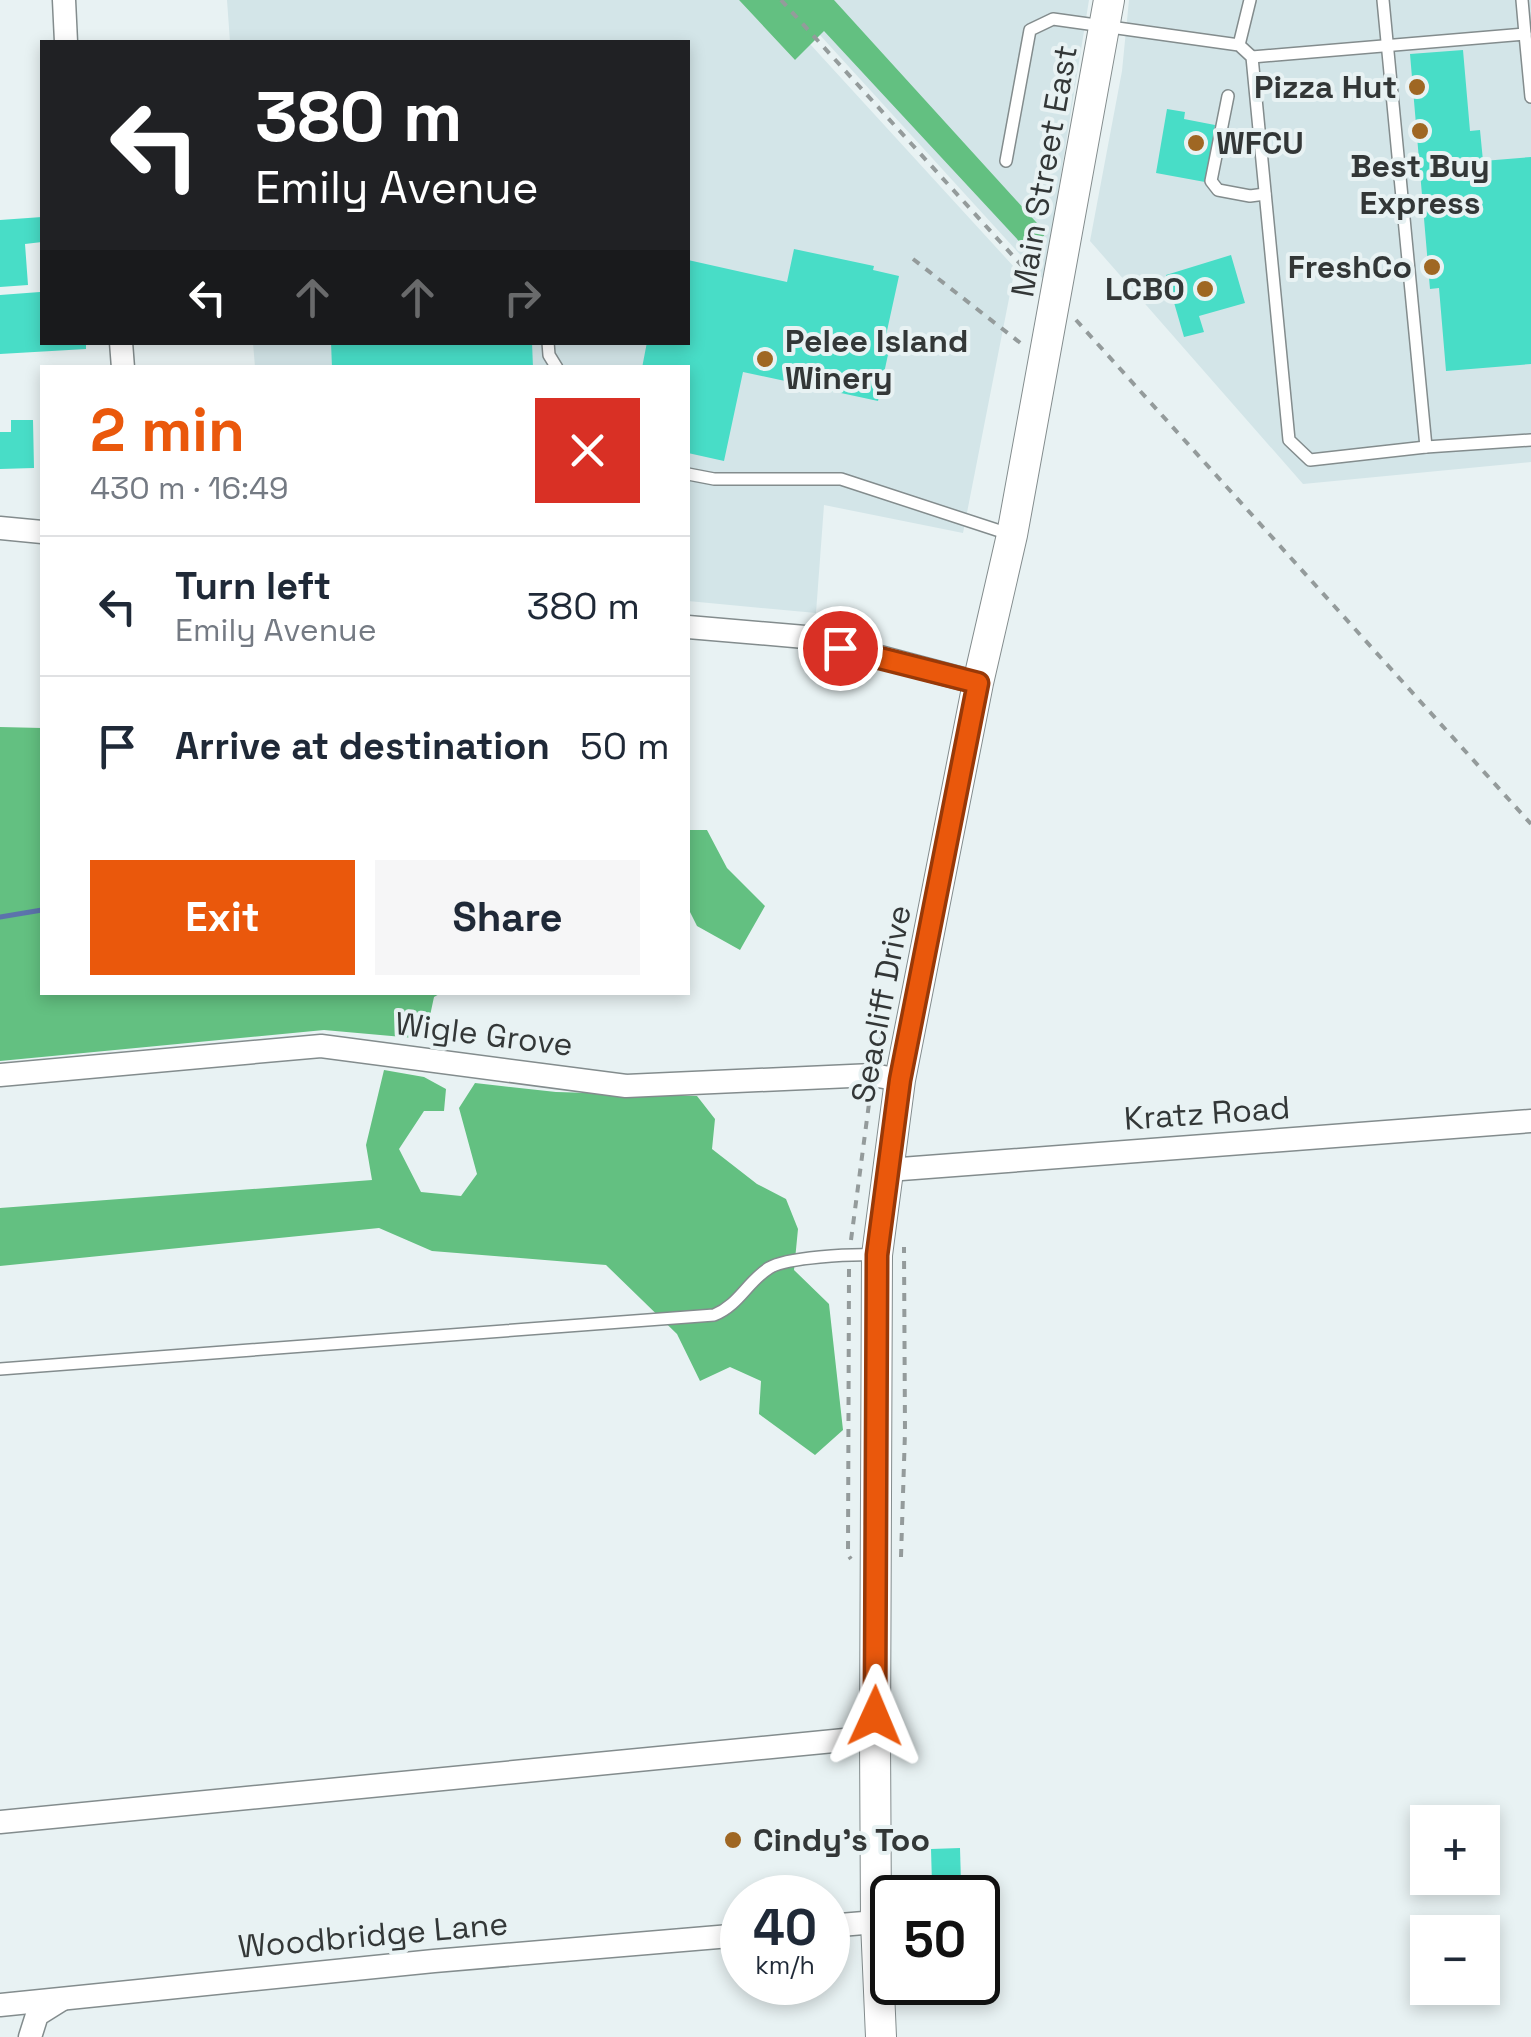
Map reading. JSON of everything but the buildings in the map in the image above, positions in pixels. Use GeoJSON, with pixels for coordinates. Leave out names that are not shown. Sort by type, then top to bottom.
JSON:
{"type":"FeatureCollection","features":[{"type":"Feature","properties":{"kind":"main road","name":"Main Street East"},"geometry":{"type":"LineString","coordinates":[[1047,353],[1107,13]]}},
{"type":"Feature","properties":{"kind":"main road","name":"Seacliff Drive"},"geometry":{"type":"LineString","coordinates":[[875,1875],[877,1255],[900,1080],[1047,353]]}},
{"type":"Feature","properties":{"kind":"main road","name":"Seacliff Drive"},"geometry":{"type":"LineString","coordinates":[[880,2005],[881,2037]]}},
{"type":"Feature","properties":{"kind":"street"},"geometry":{"type":"LineString","coordinates":[[64,0],[66,40]]}},
{"type":"Feature","properties":{"kind":"street"},"geometry":{"type":"LineString","coordinates":[[0,528],[40,532]]}},
{"type":"Feature","properties":{"kind":"street"},"geometry":{"type":"LineString","coordinates":[[690,627],[806,637],[978,683]]}},
{"type":"Feature","properties":{"kind":"street","name":"Wigle Grove"},"geometry":{"type":"LineString","coordinates":[[0,1075],[321,1046],[626,1086],[874,1075],[900,1080]]}},
{"type":"Feature","properties":{"kind":"street","name":"Kratz Road"},"geometry":{"type":"LineString","coordinates":[[888,1170],[1531,1121]]}},
{"type":"Feature","properties":{"kind":"street"},"geometry":{"type":"LineString","coordinates":[[0,1822],[874,1737]]}},
{"type":"Feature","properties":{"kind":"street","name":"Woodbridge Lane"},"geometry":{"type":"LineString","coordinates":[[0,2005],[434,1961],[720,1938]]}},
{"type":"Feature","properties":{"kind":"street"},"geometry":{"type":"LineString","coordinates":[[30,2037],[37,2015],[62,1999]]}},
{"type":"Feature","properties":{"kind":"lane"},"geometry":{"type":"LineString","coordinates":[[1239,46],[1250,0]]}},
{"type":"Feature","properties":{"kind":"lane"},"geometry":{"type":"LineString","coordinates":[[1383,0],[1426,447]]}},
{"type":"Feature","properties":{"kind":"lane"},"geometry":{"type":"LineString","coordinates":[[1522,0],[1531,97]]}},
{"type":"Feature","properties":{"kind":"lane"},"geometry":{"type":"LineString","coordinates":[[1006,161],[1030,30],[1053,18],[1107,13],[1239,46],[1252,57],[1289,440],[1310,460],[1531,440]]}},
{"type":"Feature","properties":{"kind":"lane"},"geometry":{"type":"LineString","coordinates":[[1252,57],[1525,34]]}},
{"type":"Feature","properties":{"kind":"lane"},"geometry":{"type":"LineString","coordinates":[[1228,96],[1211,181],[1218,190],[1250,196],[1266,194]]}},
{"type":"Feature","properties":{"kind":"lane"},"geometry":{"type":"LineString","coordinates":[[690,474],[714,479],[840,479],[1012,535]]}},
{"type":"Feature","properties":{"kind":"lane"},"geometry":{"type":"LineString","coordinates":[[0,1368],[714,1315],[730,1308],[766,1269],[778,1264],[849,1254],[877,1255]]}},
{"type":"Feature","properties":{"kind":"path"},"geometry":{"type":"LineString","coordinates":[[781,0],[1531,824]]}},
{"type":"Feature","properties":{"kind":"path"},"geometry":{"type":"LineString","coordinates":[[913,259],[1024,346],[1047,353]]}},
{"type":"Feature","properties":{"kind":"shaded area"},"geometry":{"type":"Polygon","coordinates":[[[227,0],[739,0],[795,60],[810,44],[1015,268],[963,533],[824,505],[816,613],[690,601],[690,365],[255,365],[253,345],[690,345],[690,40],[230,40],[227,0]]]}},
{"type":"Feature","properties":{"kind":"shaded area"},"geometry":{"type":"Polygon","coordinates":[[[788,0],[1089,0],[1044,280],[1027,262],[788,0]]]}},
{"type":"Feature","properties":{"kind":"shaded area"},"geometry":{"type":"Polygon","coordinates":[[[1129,0],[1531,0],[1531,462],[1303,484],[1090,241],[1122,71],[1129,0]]]}},
{"type":"Feature","properties":{"kind":"green space"},"geometry":{"type":"Polygon","coordinates":[[[739,0],[834,0],[1046,233],[1030,253],[824,31],[795,60],[739,0]]]}},
{"type":"Feature","properties":{"kind":"green space"},"geometry":{"type":"Polygon","coordinates":[[[0,727],[40,728],[40,995],[438,995],[425,1039],[324,1030],[0,1061],[0,727]]]}},
{"type":"Feature","properties":{"kind":"green space"},"geometry":{"type":"Polygon","coordinates":[[[690,830],[707,830],[727,868],[765,906],[740,950],[697,926],[690,912],[690,830]]]}},
{"type":"Feature","properties":{"kind":"green space"},"geometry":{"type":"Polygon","coordinates":[[[384,1070],[424,1077],[446,1089],[444,1111],[424,1111],[399,1149],[421,1192],[461,1196],[477,1174],[459,1108],[475,1083],[556,1092],[697,1096],[715,1119],[712,1149],[757,1184],[786,1199],[798,1229],[794,1270],[829,1304],[843,1430],[815,1455],[759,1414],[761,1381],[730,1367],[700,1381],[677,1334],[606,1265],[432,1251],[379,1228],[0,1266],[0,1208],[372,1180],[366,1145],[384,1070]]]}},
{"type":"Feature","properties":{"kind":"waterway"},"geometry":{"type":"LineString","coordinates":[[0,917],[40,910]]}},
{"type":"Feature","properties":{"kind":"place","name":"Pizza Hut"},"geometry":{"type":"Point","coordinates":[1417,87]}},
{"type":"Feature","properties":{"kind":"place","name":"Best Buy Express"},"geometry":{"type":"Point","coordinates":[1420,131]}},
{"type":"Feature","properties":{"kind":"place","name":"WFCU"},"geometry":{"type":"Point","coordinates":[1196,143]}},
{"type":"Feature","properties":{"kind":"place","name":"FreshCo"},"geometry":{"type":"Point","coordinates":[1432,267]}},
{"type":"Feature","properties":{"kind":"place","name":"LCBO"},"geometry":{"type":"Point","coordinates":[1205,289]}},
{"type":"Feature","properties":{"kind":"place","name":"Pelee Island Winery"},"geometry":{"type":"Point","coordinates":[765,359]}},
{"type":"Feature","properties":{"kind":"place","name":"Cindy's Too"},"geometry":{"type":"Point","coordinates":[733,1840]}},
{"type":"Feature","properties":{"kind":"route"},"geometry":{"type":"LineString","coordinates":[[840,648],[978,683],[900,1080],[877,1255],[875,1716]]}}]}
